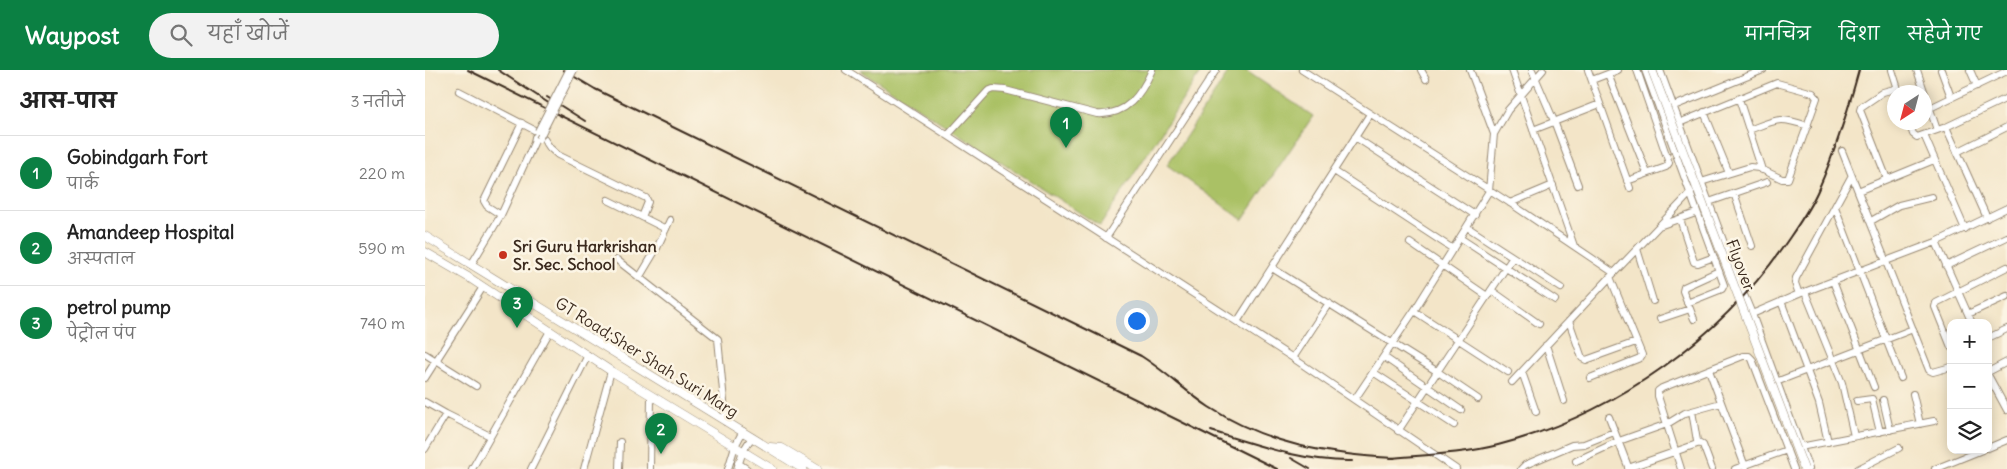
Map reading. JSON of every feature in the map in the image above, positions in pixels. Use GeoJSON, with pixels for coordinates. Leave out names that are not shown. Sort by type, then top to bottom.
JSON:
{"type":"FeatureCollection","features":[{"type":"Feature","properties":{"kind":"main road","name":"Flyover"},"geometry":{"type":"LineString","coordinates":[[1652,70],[1804,469]]}},
{"type":"Feature","properties":{"kind":"main road","name":"GT Road;Sher Shah Suri Marg"},"geometry":{"type":"LineString","coordinates":[[425,236],[803,469]]}},
{"type":"Feature","properties":{"kind":"main road","name":"GT Road;Sher Shah Suri Marg"},"geometry":{"type":"LineString","coordinates":[[425,252],[483,287],[611,371],[772,469]]}},
{"type":"Feature","properties":{"kind":"main road"},"geometry":{"type":"LineString","coordinates":[[767,447],[782,448],[817,469]]}},
{"type":"Feature","properties":{"kind":"street"},"geometry":{"type":"LineString","coordinates":[[471,265],[501,215],[569,70]]}},
{"type":"Feature","properties":{"kind":"street"},"geometry":{"type":"LineString","coordinates":[[536,139],[574,70]]}},
{"type":"Feature","properties":{"kind":"street"},"geometry":{"type":"LineString","coordinates":[[846,70],[1293,358],[1456,469]]}},
{"type":"Feature","properties":{"kind":"street"},"geometry":{"type":"LineString","coordinates":[[948,135],[982,96],[993,89],[1005,90],[1106,115],[1119,111],[1135,100],[1152,70]]}},
{"type":"Feature","properties":{"kind":"street"},"geometry":{"type":"LineString","coordinates":[[1106,238],[1216,70]]}},
{"type":"Feature","properties":{"kind":"street"},"geometry":{"type":"LineString","coordinates":[[1302,70],[1510,203],[1574,246],[1612,275],[1641,353],[1640,358],[1590,378]]}},
{"type":"Feature","properties":{"kind":"street"},"geometry":{"type":"LineString","coordinates":[[1421,70],[1426,79]]}},
{"type":"Feature","properties":{"kind":"street"},"geometry":{"type":"LineString","coordinates":[[1470,70],[1494,134]]}},
{"type":"Feature","properties":{"kind":"street"},"geometry":{"type":"LineString","coordinates":[[1512,70],[1574,246]]}},
{"type":"Feature","properties":{"kind":"street"},"geometry":{"type":"LineString","coordinates":[[1533,70],[1578,186]]}},
{"type":"Feature","properties":{"kind":"street"},"geometry":{"type":"LineString","coordinates":[[1355,399],[1475,215],[1489,190],[1494,134],[1508,110],[1543,70]]}},
{"type":"Feature","properties":{"kind":"street"},"geometry":{"type":"LineString","coordinates":[[1588,70],[1630,188]]}},
{"type":"Feature","properties":{"kind":"street"},"geometry":{"type":"LineString","coordinates":[[1592,80],[1618,70]]}},
{"type":"Feature","properties":{"kind":"street"},"geometry":{"type":"LineString","coordinates":[[1627,180],[1666,167],[1669,163],[1637,70]]}},
{"type":"Feature","properties":{"kind":"street"},"geometry":{"type":"LineString","coordinates":[[1645,70],[1724,285],[1723,288],[1660,319]]}},
{"type":"Feature","properties":{"kind":"street"},"geometry":{"type":"LineString","coordinates":[[1674,106],[1763,70]]}},
{"type":"Feature","properties":{"kind":"street"},"geometry":{"type":"LineString","coordinates":[[1892,70],[1897,85]]}},
{"type":"Feature","properties":{"kind":"street"},"geometry":{"type":"LineString","coordinates":[[1917,70],[1922,85]]}},
{"type":"Feature","properties":{"kind":"street"},"geometry":{"type":"LineString","coordinates":[[1941,70],[1951,98]]}},
{"type":"Feature","properties":{"kind":"street"},"geometry":{"type":"LineString","coordinates":[[1970,70],[1977,86]]}},
{"type":"Feature","properties":{"kind":"street"},"geometry":{"type":"LineString","coordinates":[[1663,71],[1701,182],[1753,314],[1809,469]]}},
{"type":"Feature","properties":{"kind":"street"},"geometry":{"type":"LineString","coordinates":[[1932,107],[2007,71]]}},
{"type":"Feature","properties":{"kind":"street"},"geometry":{"type":"LineString","coordinates":[[1608,74],[1647,173]]}},
{"type":"Feature","properties":{"kind":"street"},"geometry":{"type":"LineString","coordinates":[[1512,382],[1701,182],[1746,167],[1762,170],[1782,179],[1789,177],[1817,98],[1813,93],[1777,84],[1679,122]]}},
{"type":"Feature","properties":{"kind":"street"},"geometry":{"type":"LineString","coordinates":[[459,91],[540,133],[547,141],[549,148],[558,155],[646,198],[648,202],[642,217]]}},
{"type":"Feature","properties":{"kind":"street"},"geometry":{"type":"LineString","coordinates":[[1887,93],[1880,94],[1861,107],[1860,110],[1887,179]]}},
{"type":"Feature","properties":{"kind":"street"},"geometry":{"type":"LineString","coordinates":[[1912,130],[1914,136],[1924,135],[1946,127],[2007,98]]}},
{"type":"Feature","properties":{"kind":"street"},"geometry":{"type":"LineString","coordinates":[[1739,99],[1762,170]]}},
{"type":"Feature","properties":{"kind":"street"},"geometry":{"type":"LineString","coordinates":[[1533,130],[1600,104]]}},
{"type":"Feature","properties":{"kind":"street"},"geometry":{"type":"LineString","coordinates":[[1704,112],[1729,173]]}},
{"type":"Feature","properties":{"kind":"street"},"geometry":{"type":"LineString","coordinates":[[1237,322],[1370,114]]}},
{"type":"Feature","properties":{"kind":"street"},"geometry":{"type":"LineString","coordinates":[[1932,114],[1937,130]]}},
{"type":"Feature","properties":{"kind":"street"},"geometry":{"type":"LineString","coordinates":[[1749,130],[1784,119],[1808,126]]}},
{"type":"Feature","properties":{"kind":"street"},"geometry":{"type":"LineString","coordinates":[[501,215],[487,206],[484,200],[522,124]]}},
{"type":"Feature","properties":{"kind":"street"},"geometry":{"type":"LineString","coordinates":[[1946,127],[1987,218]]}},
{"type":"Feature","properties":{"kind":"street"},"geometry":{"type":"LineString","coordinates":[[1957,152],[2007,127]]}},
{"type":"Feature","properties":{"kind":"street"},"geometry":{"type":"LineString","coordinates":[[1924,135],[1965,229]]}},
{"type":"Feature","properties":{"kind":"street"},"geometry":{"type":"LineString","coordinates":[[1355,137],[1475,215]]}},
{"type":"Feature","properties":{"kind":"street"},"geometry":{"type":"LineString","coordinates":[[1842,151],[1930,371],[1947,368]]}},
{"type":"Feature","properties":{"kind":"street"},"geometry":{"type":"LineString","coordinates":[[1858,191],[1935,160]]}},
{"type":"Feature","properties":{"kind":"street"},"geometry":{"type":"LineString","coordinates":[[1333,171],[1453,249]]}},
{"type":"Feature","properties":{"kind":"street"},"geometry":{"type":"LineString","coordinates":[[1851,177],[1795,283],[1802,293],[1834,359],[1842,383],[1854,436]]}},
{"type":"Feature","properties":{"kind":"street"},"geometry":{"type":"LineString","coordinates":[[1709,202],[1767,182]]}},
{"type":"Feature","properties":{"kind":"street"},"geometry":{"type":"LineString","coordinates":[[1510,203],[1553,186]]}},
{"type":"Feature","properties":{"kind":"street"},"geometry":{"type":"LineString","coordinates":[[1734,193],[1752,246]]}},
{"type":"Feature","properties":{"kind":"street"},"geometry":{"type":"LineString","coordinates":[[1871,221],[1899,204],[1932,198]]}},
{"type":"Feature","properties":{"kind":"street"},"geometry":{"type":"LineString","coordinates":[[608,200],[666,229]]}},
{"type":"Feature","properties":{"kind":"street"},"geometry":{"type":"LineString","coordinates":[[1835,207],[1901,378]]}},
{"type":"Feature","properties":{"kind":"street"},"geometry":{"type":"LineString","coordinates":[[1753,314],[1781,301],[1936,242],[2007,208]]}},
{"type":"Feature","properties":{"kind":"street"},"geometry":{"type":"LineString","coordinates":[[1657,227],[1693,214]]}},
{"type":"Feature","properties":{"kind":"street"},"geometry":{"type":"LineString","coordinates":[[1679,219],[1695,262],[1698,263],[1714,258]]}},
{"type":"Feature","properties":{"kind":"street"},"geometry":{"type":"LineString","coordinates":[[639,278],[657,248],[670,220]]}},
{"type":"Feature","properties":{"kind":"street"},"geometry":{"type":"LineString","coordinates":[[1467,227],[1561,288]]}},
{"type":"Feature","properties":{"kind":"street"},"geometry":{"type":"LineString","coordinates":[[1946,266],[2007,237]]}},
{"type":"Feature","properties":{"kind":"street"},"geometry":{"type":"LineString","coordinates":[[1460,238],[1555,300]]}},
{"type":"Feature","properties":{"kind":"street"},"geometry":{"type":"LineString","coordinates":[[1936,242],[1970,319]]}},
{"type":"Feature","properties":{"kind":"street"},"geometry":{"type":"LineString","coordinates":[[1410,243],[1539,324]]}},
{"type":"Feature","properties":{"kind":"street"},"geometry":{"type":"LineString","coordinates":[[1637,249],[1653,301]]}},
{"type":"Feature","properties":{"kind":"street"},"geometry":{"type":"LineString","coordinates":[[1398,431],[1513,257]]}},
{"type":"Feature","properties":{"kind":"street"},"geometry":{"type":"LineString","coordinates":[[617,260],[718,339],[726,422]]}},
{"type":"Feature","properties":{"kind":"street"},"geometry":{"type":"LineString","coordinates":[[1947,336],[1935,305],[1938,301],[2007,266]]}},
{"type":"Feature","properties":{"kind":"street"},"geometry":{"type":"LineString","coordinates":[[1272,268],[1393,343],[1478,399]]}},
{"type":"Feature","properties":{"kind":"street"},"geometry":{"type":"LineString","coordinates":[[1694,319],[1683,291],[1685,285],[1719,271]]}},
{"type":"Feature","properties":{"kind":"street"},"geometry":{"type":"LineString","coordinates":[[1833,281],[1874,387]]}},
{"type":"Feature","properties":{"kind":"street"},"geometry":{"type":"LineString","coordinates":[[425,378],[483,287]]}},
{"type":"Feature","properties":{"kind":"street"},"geometry":{"type":"LineString","coordinates":[[1968,314],[2007,296]]}},
{"type":"Feature","properties":{"kind":"street"},"geometry":{"type":"LineString","coordinates":[[1781,301],[1819,403],[1828,442]]}},
{"type":"Feature","properties":{"kind":"street"},"geometry":{"type":"LineString","coordinates":[[1293,358],[1329,303]]}},
{"type":"Feature","properties":{"kind":"street"},"geometry":{"type":"LineString","coordinates":[[1414,311],[1460,339],[1508,372]]}},
{"type":"Feature","properties":{"kind":"street"},"geometry":{"type":"LineString","coordinates":[[1569,321],[1583,360],[1588,360],[1636,342]]}},
{"type":"Feature","properties":{"kind":"street"},"geometry":{"type":"LineString","coordinates":[[1776,382],[1913,329]]}},
{"type":"Feature","properties":{"kind":"street"},"geometry":{"type":"LineString","coordinates":[[1992,336],[2007,329]]}},
{"type":"Feature","properties":{"kind":"street"},"geometry":{"type":"LineString","coordinates":[[472,469],[550,331]]}},
{"type":"Feature","properties":{"kind":"street"},"geometry":{"type":"LineString","coordinates":[[1546,346],[1564,401]]}},
{"type":"Feature","properties":{"kind":"street"},"geometry":{"type":"LineString","coordinates":[[425,354],[476,386]]}},
{"type":"Feature","properties":{"kind":"street"},"geometry":{"type":"LineString","coordinates":[[531,469],[588,355]]}},
{"type":"Feature","properties":{"kind":"street"},"geometry":{"type":"LineString","coordinates":[[1681,469],[1658,396],[1659,389],[1743,356],[1749,356],[1752,359],[1794,469]]}},
{"type":"Feature","properties":{"kind":"street"},"geometry":{"type":"LineString","coordinates":[[1384,357],[1461,410]]}},
{"type":"Feature","properties":{"kind":"street"},"geometry":{"type":"LineString","coordinates":[[1752,359],[1767,357]]}},
{"type":"Feature","properties":{"kind":"street"},"geometry":{"type":"LineString","coordinates":[[1992,371],[2007,362]]}},
{"type":"Feature","properties":{"kind":"street"},"geometry":{"type":"LineString","coordinates":[[1709,370],[1746,467]]}},
{"type":"Feature","properties":{"kind":"street"},"geometry":{"type":"LineString","coordinates":[[584,469],[611,371]]}},
{"type":"Feature","properties":{"kind":"street"},"geometry":{"type":"LineString","coordinates":[[1373,372],[1453,426]]}},
{"type":"Feature","properties":{"kind":"street"},"geometry":{"type":"LineString","coordinates":[[1522,372],[1536,412]]}},
{"type":"Feature","properties":{"kind":"street"},"geometry":{"type":"LineString","coordinates":[[1992,381],[2007,410]]}},
{"type":"Feature","properties":{"kind":"street"},"geometry":{"type":"LineString","coordinates":[[1913,394],[1920,424]]}},
{"type":"Feature","properties":{"kind":"street"},"geometry":{"type":"LineString","coordinates":[[651,396],[651,469]]}},
{"type":"Feature","properties":{"kind":"street"},"geometry":{"type":"LineString","coordinates":[[1857,400],[1872,399],[1880,432]]}},
{"type":"Feature","properties":{"kind":"street"},"geometry":{"type":"LineString","coordinates":[[1883,400],[1890,430]]}},
{"type":"Feature","properties":{"kind":"street"},"geometry":{"type":"LineString","coordinates":[[425,402],[491,436]]}},
{"type":"Feature","properties":{"kind":"street"},"geometry":{"type":"LineString","coordinates":[[1576,461],[1667,424],[1692,411],[1721,403]]}},
{"type":"Feature","properties":{"kind":"street"},"geometry":{"type":"LineString","coordinates":[[1692,411],[1697,441],[1703,445],[1713,469]]}},
{"type":"Feature","properties":{"kind":"street"},"geometry":{"type":"LineString","coordinates":[[425,449],[446,414]]}},
{"type":"Feature","properties":{"kind":"street"},"geometry":{"type":"LineString","coordinates":[[1609,417],[1629,469],[1700,443]]}},
{"type":"Feature","properties":{"kind":"street"},"geometry":{"type":"LineString","coordinates":[[1800,447],[1933,421]]}},
{"type":"Feature","properties":{"kind":"street"},"geometry":{"type":"LineString","coordinates":[[728,469],[735,446],[743,431]]}},
{"type":"Feature","properties":{"kind":"street"},"geometry":{"type":"LineString","coordinates":[[1521,469],[1525,465],[1572,445],[1584,444],[1614,432]]}},
{"type":"Feature","properties":{"kind":"street"},"geometry":{"type":"LineString","coordinates":[[747,469],[737,466],[752,438]]}},
{"type":"Feature","properties":{"kind":"street"},"geometry":{"type":"LineString","coordinates":[[1992,446],[2007,440]]}},
{"type":"Feature","properties":{"kind":"street"},"geometry":{"type":"LineString","coordinates":[[619,469],[620,442]]}},
{"type":"Feature","properties":{"kind":"street"},"geometry":{"type":"LineString","coordinates":[[1857,469],[1899,448]]}},
{"type":"Feature","properties":{"kind":"street"},"geometry":{"type":"LineString","coordinates":[[1735,469],[1746,467],[1787,450]]}},
{"type":"Feature","properties":{"kind":"street"},"geometry":{"type":"LineString","coordinates":[[1935,469],[1973,454]]}},
{"type":"Feature","properties":{"kind":"green space"},"geometry":{"type":"Polygon","coordinates":[[[860,70],[1202,70],[1100,226],[860,70]]]}},
{"type":"Feature","properties":{"kind":"green space"},"geometry":{"type":"Polygon","coordinates":[[[1230,70],[1245,70],[1313,116],[1243,220],[1167,165],[1230,70]]]}},
{"type":"Feature","properties":{"kind":"railway"},"geometry":{"type":"LineString","coordinates":[[468,70],[1277,469]]}},
{"type":"Feature","properties":{"kind":"railway"},"geometry":{"type":"LineString","coordinates":[[498,70],[550,104]]}},
{"type":"Feature","properties":{"kind":"railway"},"geometry":{"type":"LineString","coordinates":[[563,70],[595,89],[1141,356],[1209,407],[1231,420],[1275,439],[1298,445],[1346,454],[1395,458]]}},
{"type":"Feature","properties":{"kind":"railway"},"geometry":{"type":"LineString","coordinates":[[1390,458],[1471,450],[1498,445],[1541,432],[1584,414],[1624,392],[1663,367],[1699,339],[1733,307],[1763,273],[1810,207],[1836,145],[1859,70]]}},
{"type":"Feature","properties":{"kind":"railway"},"geometry":{"type":"LineString","coordinates":[[547,97],[585,121]]}},
{"type":"Feature","properties":{"kind":"railway"},"geometry":{"type":"LineString","coordinates":[[1211,431],[1298,456],[1334,461],[1352,461]]}},
{"type":"Feature","properties":{"kind":"railway"},"geometry":{"type":"LineString","coordinates":[[1291,458],[1310,469]]}},
{"type":"Feature","properties":{"kind":"place","name":"Gobindgarh Fort"},"geometry":{"type":"Point","coordinates":[1066,148]}},
{"type":"Feature","properties":{"kind":"place","name":"Sri Guru Harkrishan Sr. Sec. School"},"geometry":{"type":"Point","coordinates":[503,255]}},
{"type":"Feature","properties":{"kind":"place","name":"petrol pump"},"geometry":{"type":"Point","coordinates":[517,328]}},
{"type":"Feature","properties":{"kind":"place","name":"Amandeep Hospital"},"geometry":{"type":"Point","coordinates":[661,454]}}]}
